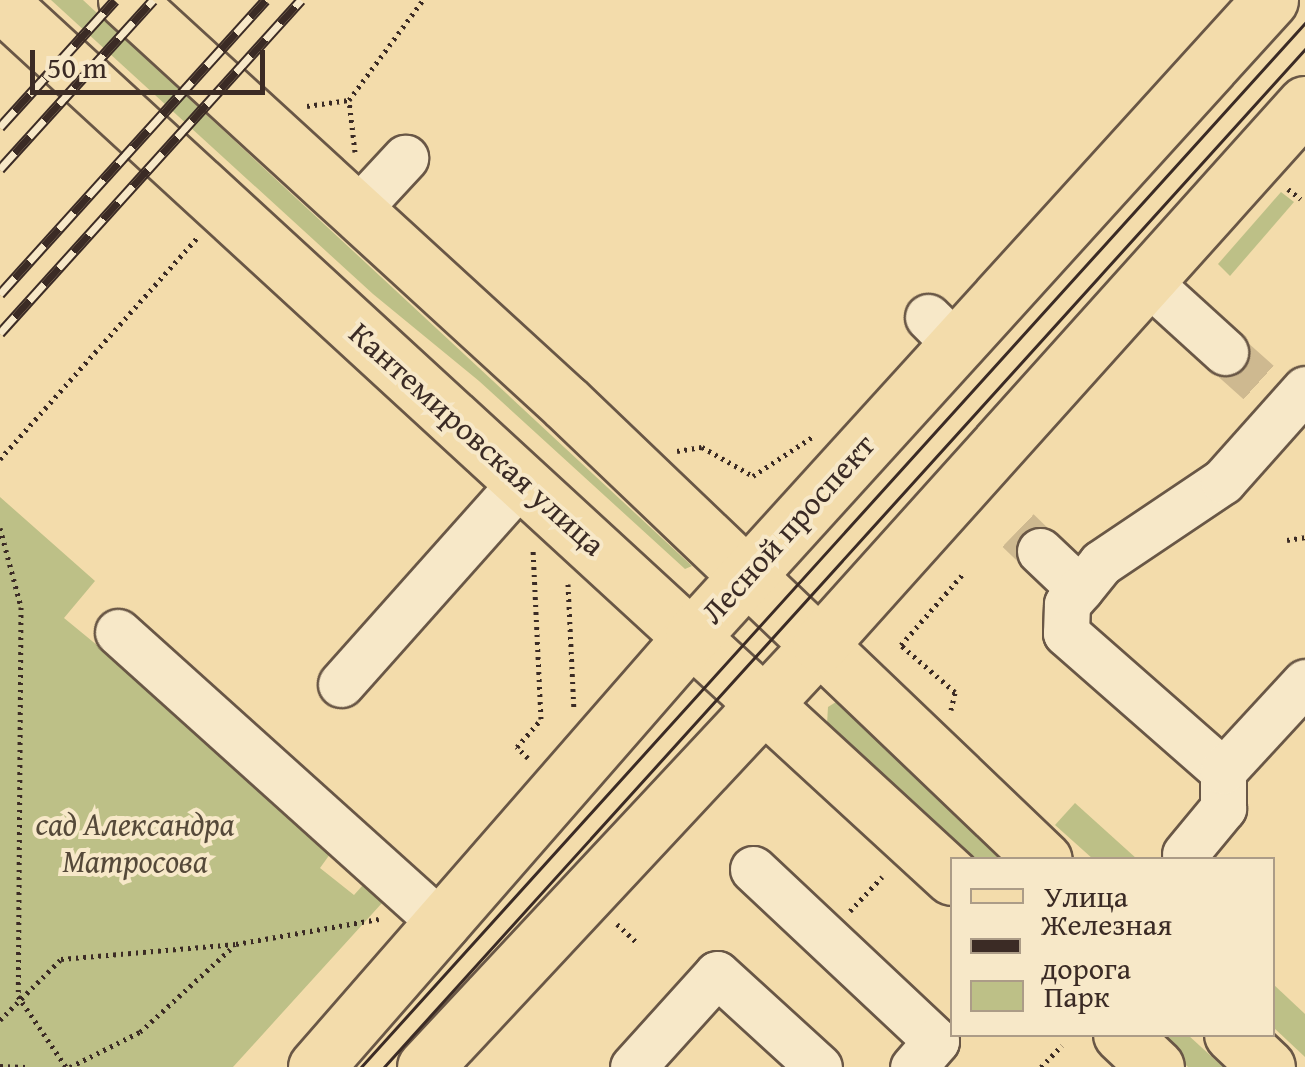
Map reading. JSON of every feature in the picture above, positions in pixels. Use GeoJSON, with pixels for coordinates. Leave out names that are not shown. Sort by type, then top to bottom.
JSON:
{"type":"FeatureCollection","features":[{"type":"Feature","properties":{"kind":"main road"},"geometry":{"type":"LineString","coordinates":[[126,0],[356,187],[747,574],[1041,857]]}},
{"type":"Feature","properties":{"kind":"main road","name":"Лесной проспект"},"geometry":{"type":"LineString","coordinates":[[316,1067],[445,926],[747,574],[942,331],[1270,0]]}},
{"type":"Feature","properties":{"kind":"main road","name":"Кантемировская улица"},"geometry":{"type":"LineString","coordinates":[[0,2],[765,701],[950,875]]}},
{"type":"Feature","properties":{"kind":"main road"},"geometry":{"type":"LineString","coordinates":[[426,1067],[820,644],[1305,104]]}},
{"type":"Feature","properties":{"kind":"main road"},"geometry":{"type":"LineString","coordinates":[[1125,1037],[1156,1067]]}},
{"type":"Feature","properties":{"kind":"main road"},"geometry":{"type":"LineString","coordinates":[[1235,1037],[1267,1067]]}},
{"type":"Feature","properties":{"kind":"lane"},"geometry":{"type":"LineString","coordinates":[[356,187],[404,158]]}},
{"type":"Feature","properties":{"kind":"lane"},"geometry":{"type":"LineString","coordinates":[[1146,280],[1225,352]]}},
{"type":"Feature","properties":{"kind":"lane"},"geometry":{"type":"LineString","coordinates":[[1223,771],[1066,634],[1067,604],[1101,563],[1223,481],[1292,404]]}},
{"type":"Feature","properties":{"kind":"lane"},"geometry":{"type":"LineString","coordinates":[[341,684],[522,480]]}},
{"type":"Feature","properties":{"kind":"lane"},"geometry":{"type":"LineString","coordinates":[[1040,550],[1080,589]]}},
{"type":"Feature","properties":{"kind":"lane"},"geometry":{"type":"LineString","coordinates":[[118,632],[445,926]]}},
{"type":"Feature","properties":{"kind":"lane"},"geometry":{"type":"LineString","coordinates":[[1185,854],[1223,808],[1223,771],[1305,682]]}},
{"type":"Feature","properties":{"kind":"lane"},"geometry":{"type":"LineString","coordinates":[[753,869],[936,1041],[912,1067]]}},
{"type":"Feature","properties":{"kind":"lane"},"geometry":{"type":"LineString","coordinates":[[633,1067],[718,974],[819,1067]]}},
{"type":"Feature","properties":{"kind":"path"},"geometry":{"type":"LineString","coordinates":[[356,187],[349,100],[423,0]]}},
{"type":"Feature","properties":{"kind":"path"},"geometry":{"type":"LineString","coordinates":[[298,108],[349,100]]}},
{"type":"Feature","properties":{"kind":"path"},"geometry":{"type":"LineString","coordinates":[[1285,187],[1301,199]]}},
{"type":"Feature","properties":{"kind":"path"},"geometry":{"type":"LineString","coordinates":[[0,459],[202,232]]}},
{"type":"Feature","properties":{"kind":"path"},"geometry":{"type":"LineString","coordinates":[[675,451],[702,446],[753,476],[809,435],[827,439]]}},
{"type":"Feature","properties":{"kind":"path"},"geometry":{"type":"LineString","coordinates":[[0,528],[21,607],[18,996],[68,1067],[140,1032],[236,944]]}},
{"type":"Feature","properties":{"kind":"path"},"geometry":{"type":"LineString","coordinates":[[1287,540],[1305,537]]}},
{"type":"Feature","properties":{"kind":"path"},"geometry":{"type":"LineString","coordinates":[[532,540],[541,719],[517,747],[534,763]]}},
{"type":"Feature","properties":{"kind":"path"},"geometry":{"type":"LineString","coordinates":[[949,718],[955,692],[902,644],[962,575]]}},
{"type":"Feature","properties":{"kind":"path"},"geometry":{"type":"LineString","coordinates":[[572,577],[566,588],[569,703],[576,714]]}},
{"type":"Feature","properties":{"kind":"path"},"geometry":{"type":"LineString","coordinates":[[825,936],[882,877]]}},
{"type":"Feature","properties":{"kind":"path"},"geometry":{"type":"LineString","coordinates":[[604,912],[635,941]]}},
{"type":"Feature","properties":{"kind":"path"},"geometry":{"type":"LineString","coordinates":[[0,1020],[18,996],[61,960],[236,944],[388,917]]}},
{"type":"Feature","properties":{"kind":"path"},"geometry":{"type":"LineString","coordinates":[[1041,1067],[1062,1045]]}},
{"type":"Feature","properties":{"kind":"path"},"geometry":{"type":"LineString","coordinates":[[0,1066],[26,1067]]}},
{"type":"Feature","properties":{"kind":"green space"},"geometry":{"type":"Polygon","coordinates":[[[51,0],[83,0],[692,566],[685,569],[479,381],[373,294],[51,0]]]}},
{"type":"Feature","properties":{"kind":"green space"},"geometry":{"type":"Polygon","coordinates":[[[1281,192],[1294,202],[1230,276],[1218,264],[1281,192]]]}},
{"type":"Feature","properties":{"kind":"green space","name":"cад Александра Матросова"},"geometry":{"type":"Polygon","coordinates":[[[0,497],[95,581],[64,618],[338,843],[320,868],[354,895],[372,875],[392,892],[233,1067],[0,1067],[0,497]]]}},
{"type":"Feature","properties":{"kind":"green space"},"geometry":{"type":"Polygon","coordinates":[[[836,702],[845,707],[997,857],[963,857],[827,724],[828,707],[836,702]]]}},
{"type":"Feature","properties":{"kind":"green space"},"geometry":{"type":"Polygon","coordinates":[[[1075,803],[1135,857],[1091,857],[1055,825],[1075,803]]]}},
{"type":"Feature","properties":{"kind":"green space"},"geometry":{"type":"Polygon","coordinates":[[[1275,986],[1305,1014],[1305,1057],[1275,1029],[1275,986]]]}},
{"type":"Feature","properties":{"kind":"green space"},"geometry":{"type":"Polygon","coordinates":[[[1154,1037],[1190,1037],[1223,1067],[1188,1067],[1154,1037]]]}},
{"type":"Feature","properties":{"kind":"tunnel"},"geometry":{"type":"LineString","coordinates":[[1225,352],[1272,394]]}},
{"type":"Feature","properties":{"kind":"tunnel"},"geometry":{"type":"LineString","coordinates":[[1018,530],[1040,551]]}},
{"type":"Feature","properties":{"kind":"tram line"},"geometry":{"type":"LineString","coordinates":[[361,1067],[1305,23]]}},
{"type":"Feature","properties":{"kind":"tram line"},"geometry":{"type":"LineString","coordinates":[[384,1067],[1305,49]]}},
{"type":"Feature","properties":{"kind":"railway"},"geometry":{"type":"LineString","coordinates":[[0,127],[115,0]]}},
{"type":"Feature","properties":{"kind":"railway"},"geometry":{"type":"LineString","coordinates":[[0,169],[153,0]]}},
{"type":"Feature","properties":{"kind":"railway"},"geometry":{"type":"LineString","coordinates":[[0,294],[266,0]]}},
{"type":"Feature","properties":{"kind":"railway"},"geometry":{"type":"LineString","coordinates":[[0,333],[301,0]]}}]}
